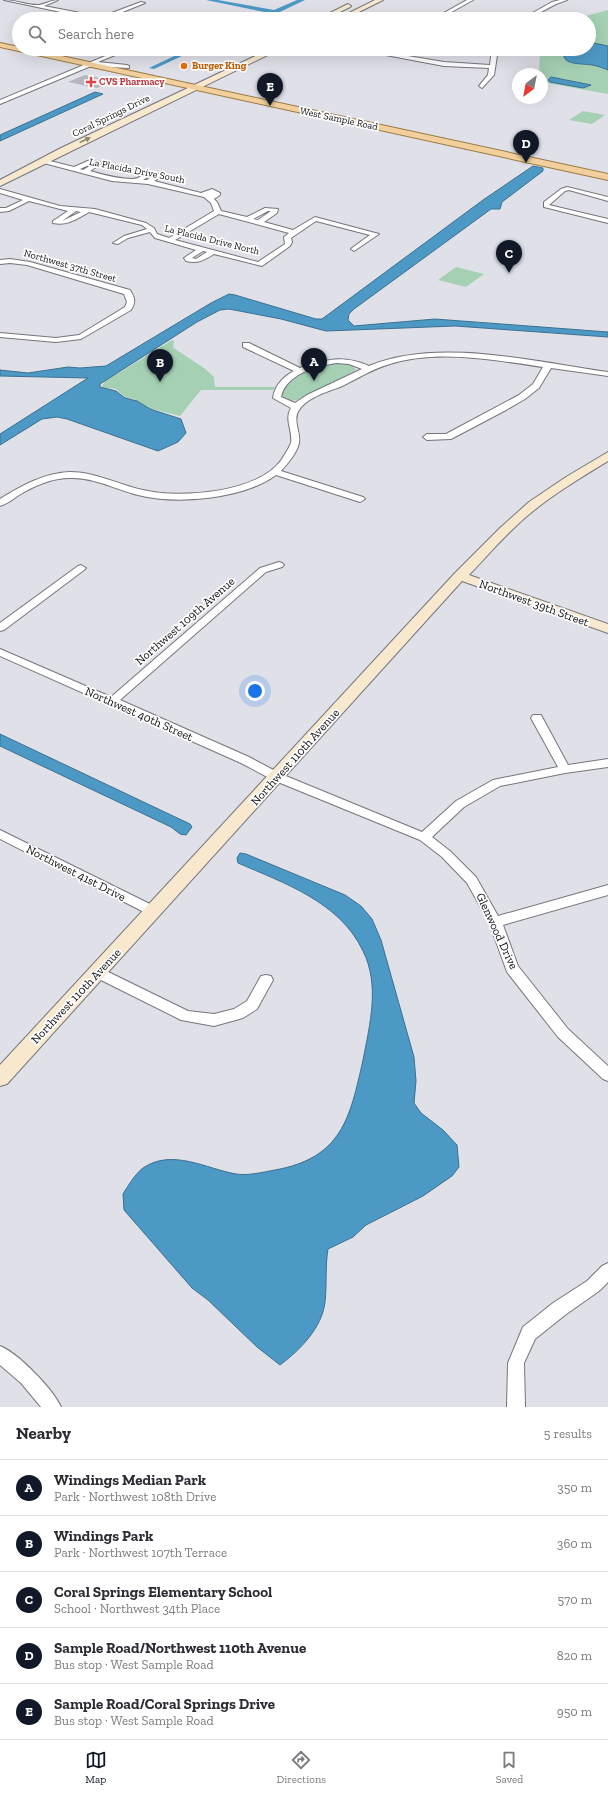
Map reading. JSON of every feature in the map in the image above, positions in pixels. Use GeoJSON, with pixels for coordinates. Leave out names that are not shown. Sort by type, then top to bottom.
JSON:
{"type":"FeatureCollection","features":[{"type":"Feature","properties":{"kind":"main road"},"geometry":{"type":"LineString","coordinates":[[355,12],[380,0]]}},
{"type":"Feature","properties":{"kind":"main road"},"geometry":{"type":"LineString","coordinates":[[335,12],[356,2]]}},
{"type":"Feature","properties":{"kind":"main road"},"geometry":{"type":"LineString","coordinates":[[0,40],[12,43]]}},
{"type":"Feature","properties":{"kind":"main road","name":"West Sample Road"},"geometry":{"type":"LineString","coordinates":[[0,45],[12,48]]}},
{"type":"Feature","properties":{"kind":"main road","name":"West Sample Road"},"geometry":{"type":"LineString","coordinates":[[51,56],[183,85],[203,83],[607,174]]}},
{"type":"Feature","properties":{"kind":"main road","name":"West Sample Road"},"geometry":{"type":"LineString","coordinates":[[76,56],[127,66],[193,84],[607,174]]}},
{"type":"Feature","properties":{"kind":"main road","name":"Coral Springs Drive"},"geometry":{"type":"LineString","coordinates":[[0,183],[246,56]]}},
{"type":"Feature","properties":{"kind":"main road"},"geometry":{"type":"LineString","coordinates":[[203,83],[261,56]]}},
{"type":"Feature","properties":{"kind":"main road","name":"Coral Springs Drive"},"geometry":{"type":"LineString","coordinates":[[24,161],[183,85]]}},
{"type":"Feature","properties":{"kind":"main road","name":"Northwest 110th Avenue"},"geometry":{"type":"LineString","coordinates":[[0,1078],[460,576],[511,524],[542,498],[580,472],[608,456]]}},
{"type":"Feature","properties":{"kind":"main road","name":"Northwest 39th Street"},"geometry":{"type":"LineString","coordinates":[[460,576],[608,629]]}},
{"type":"Feature","properties":{"kind":"street"},"geometry":{"type":"LineString","coordinates":[[6,0],[67,12]]}},
{"type":"Feature","properties":{"kind":"street"},"geometry":{"type":"LineString","coordinates":[[38,6],[56,0]]}},
{"type":"Feature","properties":{"kind":"street"},"geometry":{"type":"LineString","coordinates":[[448,12],[471,0]]}},
{"type":"Feature","properties":{"kind":"street"},"geometry":{"type":"LineString","coordinates":[[537,12],[554,3],[565,0]]}},
{"type":"Feature","properties":{"kind":"street"},"geometry":{"type":"LineString","coordinates":[[119,12],[143,3]]}},
{"type":"Feature","properties":{"kind":"street"},"geometry":{"type":"LineString","coordinates":[[56,57],[90,62],[99,61],[111,56]]}},
{"type":"Feature","properties":{"kind":"street"},"geometry":{"type":"LineString","coordinates":[[404,56],[437,63],[493,67]]}},
{"type":"Feature","properties":{"kind":"street"},"geometry":{"type":"LineString","coordinates":[[482,86],[489,79],[493,67],[494,56]]}},
{"type":"Feature","properties":{"kind":"street"},"geometry":{"type":"LineString","coordinates":[[0,102],[90,64],[127,66]]}},
{"type":"Feature","properties":{"kind":"street"},"geometry":{"type":"LineString","coordinates":[[0,94],[11,97]]}},
{"type":"Feature","properties":{"kind":"street","name":"La Placida Drive South"},"geometry":{"type":"LineString","coordinates":[[42,161],[116,180],[148,182],[201,195],[212,191],[218,194],[210,198],[214,202],[218,212]]}},
{"type":"Feature","properties":{"kind":"street"},"geometry":{"type":"LineString","coordinates":[[75,169],[90,162],[100,163],[84,172]]}},
{"type":"Feature","properties":{"kind":"street"},"geometry":{"type":"LineString","coordinates":[[136,181],[150,174],[158,175],[148,182]]}},
{"type":"Feature","properties":{"kind":"street"},"geometry":{"type":"LineString","coordinates":[[608,199],[569,188],[546,203],[546,206],[608,222]]}},
{"type":"Feature","properties":{"kind":"street","name":"La Placida Drive North"},"geometry":{"type":"LineString","coordinates":[[0,191],[60,208],[89,210],[144,224],[152,229],[154,235],[259,264],[288,245],[289,242],[287,237],[294,232]]}},
{"type":"Feature","properties":{"kind":"street"},"geometry":{"type":"LineString","coordinates":[[0,208],[20,197]]}},
{"type":"Feature","properties":{"kind":"street"},"geometry":{"type":"LineString","coordinates":[[0,208],[7,210],[29,199]]}},
{"type":"Feature","properties":{"kind":"street"},"geometry":{"type":"LineString","coordinates":[[76,209],[54,222],[64,223],[89,210]]}},
{"type":"Feature","properties":{"kind":"street"},"geometry":{"type":"LineString","coordinates":[[247,220],[267,209],[276,210],[258,223]]}},
{"type":"Feature","properties":{"kind":"street"},"geometry":{"type":"LineString","coordinates":[[170,240],[218,212],[294,232],[315,219],[376,234],[354,249]]}},
{"type":"Feature","properties":{"kind":"street"},"geometry":{"type":"LineString","coordinates":[[116,243],[126,237],[152,229]]}},
{"type":"Feature","properties":{"kind":"street"},"geometry":{"type":"LineString","coordinates":[[202,249],[187,259],[190,261],[197,261],[212,252]]}},
{"type":"Feature","properties":{"kind":"street","name":"Northwest 37th Street"},"geometry":{"type":"LineString","coordinates":[[0,262],[10,261],[28,263],[127,292],[131,298],[131,303],[128,308],[81,337],[56,340],[0,335]]}},
{"type":"Feature","properties":{"kind":"street"},"geometry":{"type":"LineString","coordinates":[[246,345],[300,371]]}},
{"type":"Feature","properties":{"kind":"street"},"geometry":{"type":"LineString","coordinates":[[0,503],[23,488],[36,482],[59,476],[76,475],[95,477],[142,493],[163,496],[193,496],[223,492],[245,486],[277,472],[288,457],[295,444],[291,418],[297,407],[310,398],[368,369],[394,360],[426,355],[455,354],[608,374]]}},
{"type":"Feature","properties":{"kind":"street"},"geometry":{"type":"LineString","coordinates":[[297,407],[280,400],[276,395],[280,385],[300,371],[339,361],[350,362],[368,369]]}},
{"type":"Feature","properties":{"kind":"street"},"geometry":{"type":"LineString","coordinates":[[427,437],[448,437],[522,398],[536,386],[548,366]]}},
{"type":"Feature","properties":{"kind":"street"},"geometry":{"type":"LineString","coordinates":[[277,472],[360,499]]}},
{"type":"Feature","properties":{"kind":"street","name":"Northwest 109th Avenue"},"geometry":{"type":"LineString","coordinates":[[111,702],[263,570],[278,565]]}},
{"type":"Feature","properties":{"kind":"street"},"geometry":{"type":"LineString","coordinates":[[0,628],[81,568]]}},
{"type":"Feature","properties":{"kind":"street","name":"Northwest 40th Street"},"geometry":{"type":"LineString","coordinates":[[0,652],[245,760],[277,777]]}},
{"type":"Feature","properties":{"kind":"street"},"geometry":{"type":"LineString","coordinates":[[537,718],[565,769]]}},
{"type":"Feature","properties":{"kind":"street"},"geometry":{"type":"LineString","coordinates":[[424,837],[460,804],[497,783],[565,769],[608,763]]}},
{"type":"Feature","properties":{"kind":"street","name":"Glenwood Drive"},"geometry":{"type":"LineString","coordinates":[[277,777],[424,837],[446,854],[472,880],[495,922],[512,968],[563,1033],[608,1075]]}},
{"type":"Feature","properties":{"kind":"street","name":"Northwest 41st Drive"},"geometry":{"type":"LineString","coordinates":[[0,834],[153,911]]}},
{"type":"Feature","properties":{"kind":"street"},"geometry":{"type":"LineString","coordinates":[[495,922],[608,890]]}},
{"type":"Feature","properties":{"kind":"street"},"geometry":{"type":"LineString","coordinates":[[98,972],[186,1016],[214,1020],[238,1014],[252,1005],[266,980]]}},
{"type":"Feature","properties":{"kind":"street"},"geometry":{"type":"LineString","coordinates":[[516,1407],[516,1363],[529,1333],[559,1309],[593,1286],[608,1271]]}},
{"type":"Feature","properties":{"kind":"street"},"geometry":{"type":"LineString","coordinates":[[0,1354],[27,1377],[52,1407]]}},
{"type":"Feature","properties":{"kind":"green space"},"geometry":{"type":"Polygon","coordinates":[[[608,10],[608,94],[548,83],[548,68],[539,68],[540,56],[596,56],[596,13],[608,10]]]}},
{"type":"Feature","properties":{"kind":"green space"},"geometry":{"type":"Polygon","coordinates":[[[583,111],[605,115],[592,124],[569,120],[583,111]]]}},
{"type":"Feature","properties":{"kind":"green space"},"geometry":{"type":"Polygon","coordinates":[[[456,267],[484,274],[466,287],[438,280],[456,267]]]}},
{"type":"Feature","properties":{"kind":"green space"},"geometry":{"type":"Polygon","coordinates":[[[172,340],[174,341],[173,347],[175,349],[204,368],[214,377],[215,387],[276,387],[273,390],[201,390],[180,416],[153,409],[150,410],[134,399],[126,398],[116,389],[104,388],[102,386],[107,378],[119,373],[172,340]]]}},
{"type":"Feature","properties":{"kind":"green space"},"geometry":{"type":"Polygon","coordinates":[[[336,363],[351,364],[356,370],[302,399],[291,401],[282,397],[283,390],[288,383],[295,378],[303,373],[336,363]]]}},
{"type":"Feature","properties":{"kind":"water"},"geometry":{"type":"Polygon","coordinates":[[[596,43],[608,46],[608,70],[594,65],[572,63],[564,56],[596,56],[596,43]]]}},
{"type":"Feature","properties":{"kind":"water"},"geometry":{"type":"Polygon","coordinates":[[[551,77],[591,85],[583,88],[550,82],[548,80],[551,77]]]}},
{"type":"Feature","properties":{"kind":"water"},"geometry":{"type":"Polygon","coordinates":[[[95,92],[103,94],[0,141],[0,135],[95,92]]]}},
{"type":"Feature","properties":{"kind":"water"},"geometry":{"type":"Polygon","coordinates":[[[533,166],[543,168],[543,171],[502,202],[500,209],[491,209],[354,309],[349,314],[348,320],[354,326],[435,319],[608,332],[608,337],[455,326],[326,331],[281,319],[229,309],[220,310],[197,322],[100,384],[100,387],[116,391],[125,398],[137,401],[150,409],[181,419],[186,433],[178,442],[158,451],[67,419],[57,417],[42,419],[0,445],[0,434],[88,378],[0,376],[0,370],[28,373],[68,367],[80,368],[106,366],[211,303],[229,294],[316,319],[322,319],[483,200],[533,166]]]}},
{"type":"Feature","properties":{"kind":"water"},"geometry":{"type":"Polygon","coordinates":[[[0,734],[190,824],[192,827],[186,835],[180,834],[171,827],[0,746],[0,734]]]}},
{"type":"Feature","properties":{"kind":"water"},"geometry":{"type":"Polygon","coordinates":[[[240,853],[246,854],[345,895],[361,906],[372,919],[381,940],[414,1057],[416,1081],[414,1103],[421,1113],[443,1130],[457,1145],[459,1167],[452,1176],[423,1196],[366,1225],[353,1237],[328,1249],[325,1302],[320,1321],[309,1338],[280,1365],[257,1347],[208,1300],[192,1288],[124,1210],[123,1194],[127,1187],[143,1168],[154,1162],[178,1160],[236,1174],[256,1174],[297,1164],[315,1156],[329,1145],[339,1132],[347,1117],[353,1100],[366,1046],[372,1005],[371,977],[363,951],[353,934],[340,919],[325,907],[292,887],[238,863],[237,858],[240,853]]]}},
{"type":"Feature","properties":{"kind":"building","name":"CVS Pharmacy"},"geometry":{"type":"Polygon","coordinates":[[[85,75],[114,81],[97,88],[68,82],[85,75]]]}},
{"type":"Feature","properties":{"kind":"waterway"},"geometry":{"type":"LineString","coordinates":[[209,0],[275,12]]}},
{"type":"Feature","properties":{"kind":"waterway"},"geometry":{"type":"LineString","coordinates":[[275,12],[302,0]]}},
{"type":"Feature","properties":{"kind":"waterway"},"geometry":{"type":"LineString","coordinates":[[152,68],[179,56]]}},
{"type":"Feature","properties":{"kind":"place","name":"Burger King"},"geometry":{"type":"Point","coordinates":[184,66]}},
{"type":"Feature","properties":{"kind":"place","name":"CVS Pharmacy"},"geometry":{"type":"Point","coordinates":[91,82]}},
{"type":"Feature","properties":{"kind":"place","name":"Sample Road/Coral Springs Drive"},"geometry":{"type":"Point","coordinates":[270,106]}},
{"type":"Feature","properties":{"kind":"place","name":"Sample Road/Northwest 110th Avenue"},"geometry":{"type":"Point","coordinates":[526,163]}},
{"type":"Feature","properties":{"kind":"place","name":"Coral Springs Elementary School"},"geometry":{"type":"Point","coordinates":[509,273]}},
{"type":"Feature","properties":{"kind":"place","name":"Windings Median Park"},"geometry":{"type":"Point","coordinates":[314,381]}},
{"type":"Feature","properties":{"kind":"place","name":"Windings Park"},"geometry":{"type":"Point","coordinates":[160,382]}}]}
